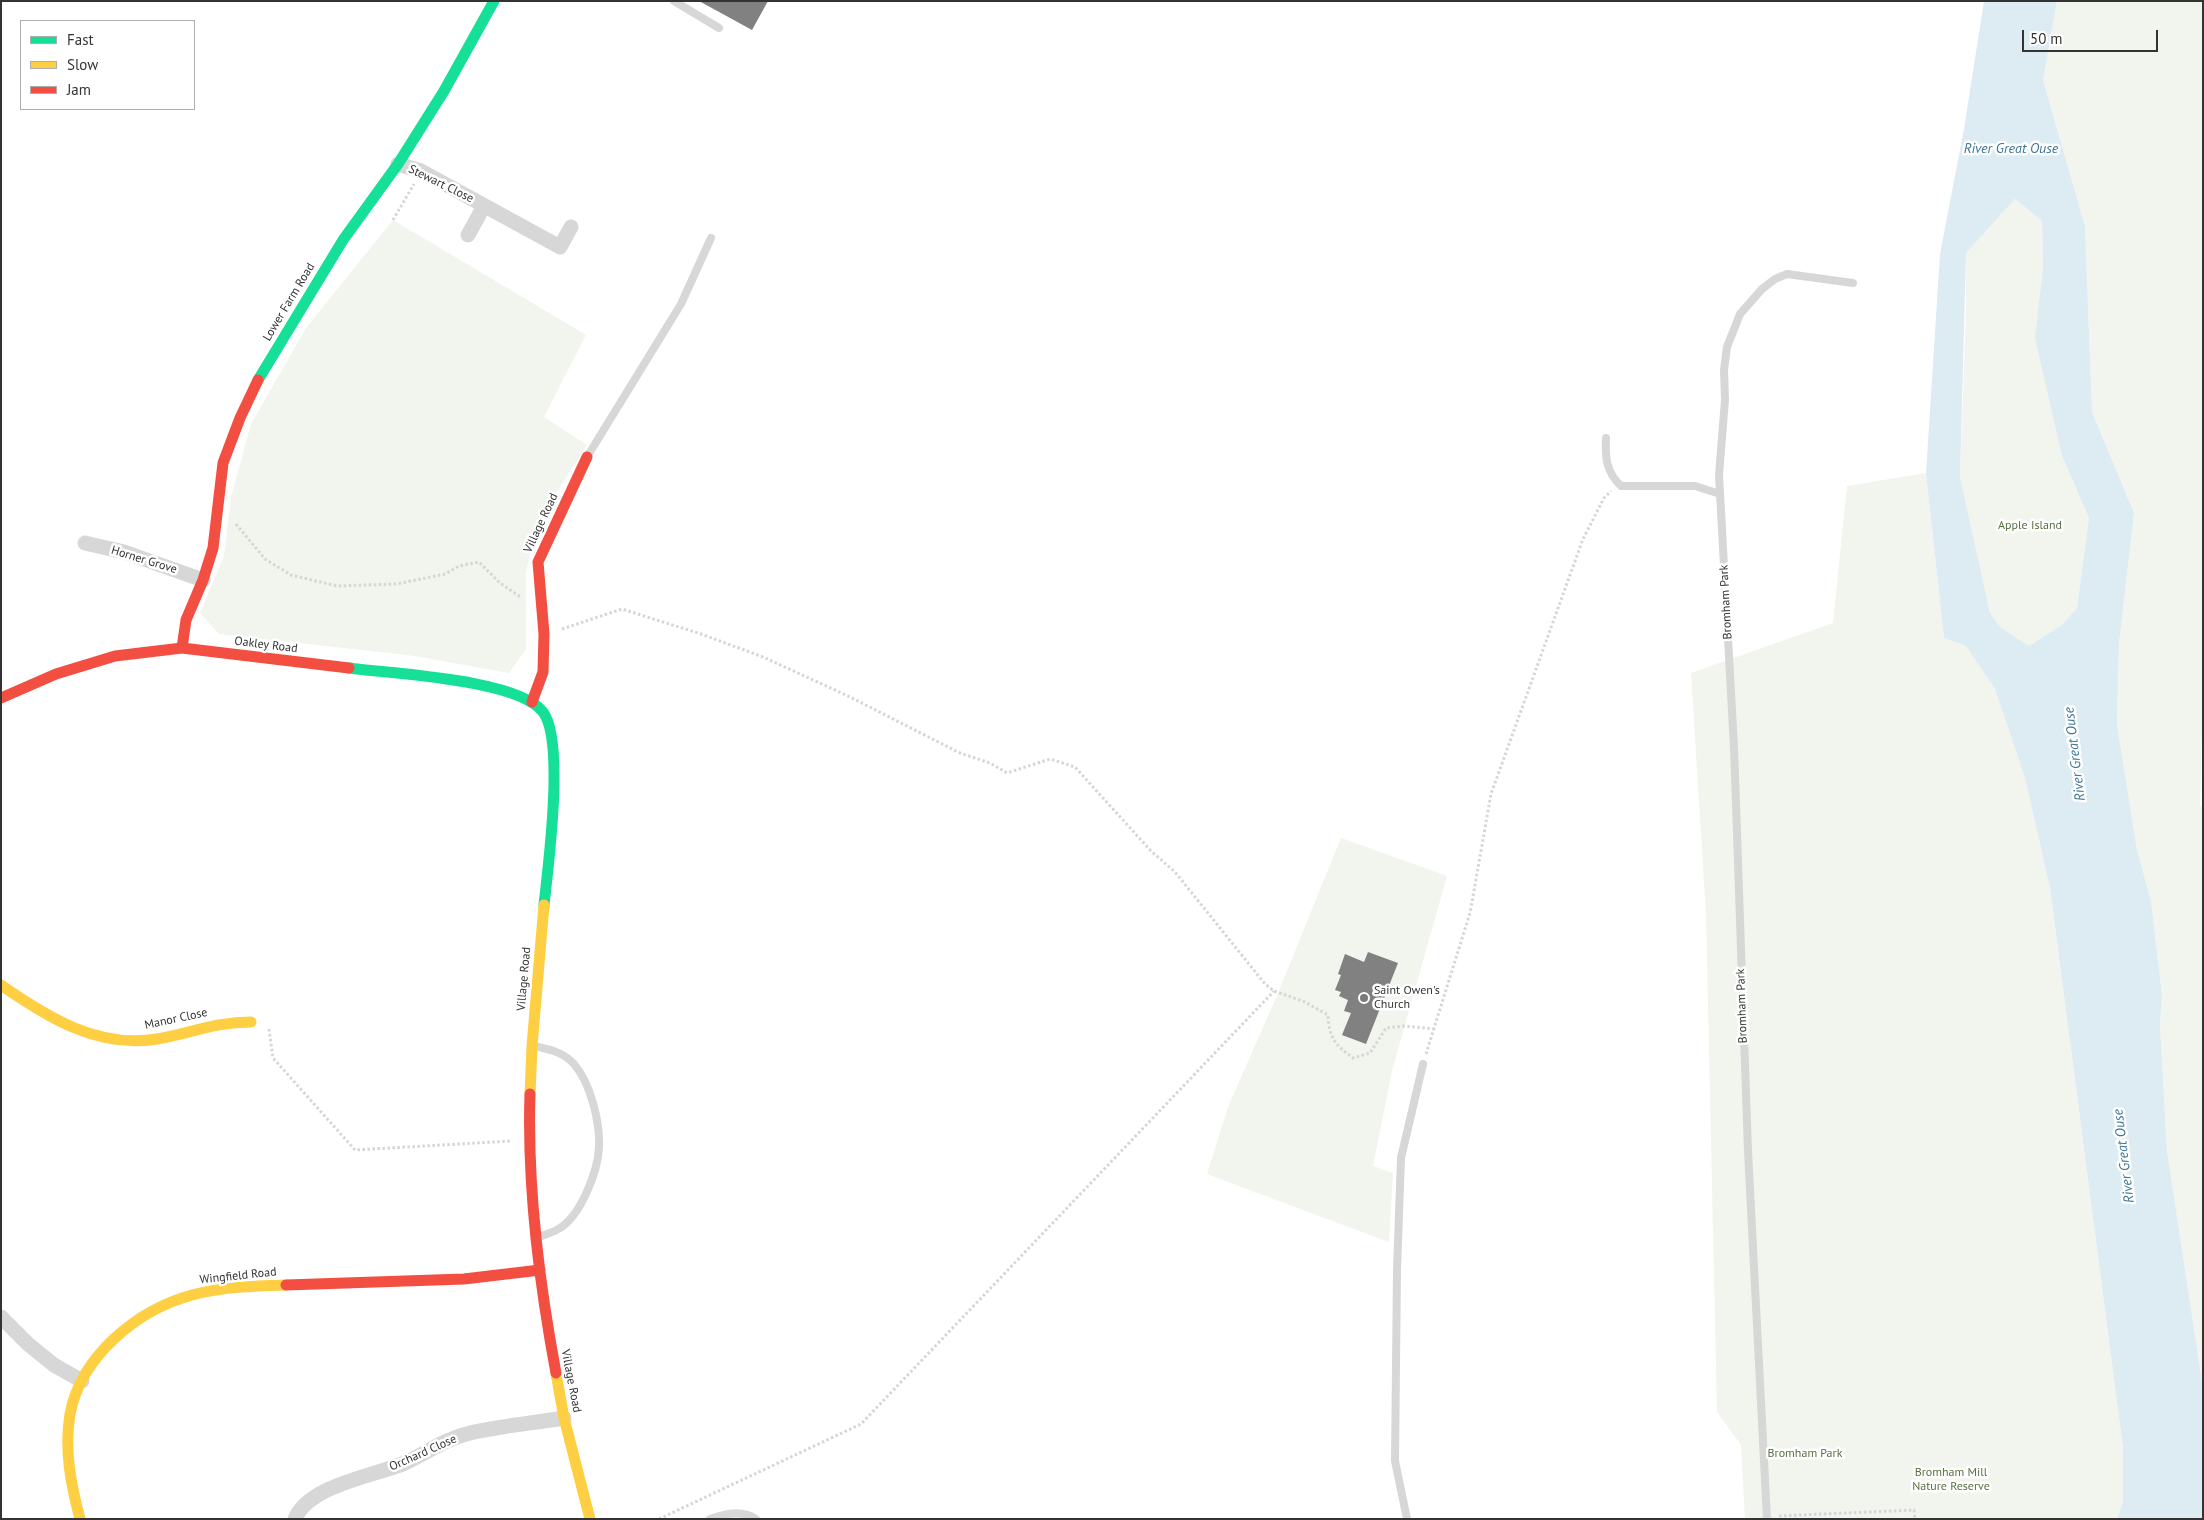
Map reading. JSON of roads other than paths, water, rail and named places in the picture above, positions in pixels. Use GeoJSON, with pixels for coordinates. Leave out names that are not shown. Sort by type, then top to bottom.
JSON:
{"type":"FeatureCollection","features":[{"type":"Feature","properties":{"kind":"street","name":"Lower Farm Road"},"geometry":{"type":"LineString","coordinates":[[182,648],[186,620],[203,580],[213,548],[223,463],[240,418],[262,373],[343,240],[398,164],[444,92],[494,1]]}},
{"type":"Feature","properties":{"kind":"street","name":"Stewart Close"},"geometry":{"type":"LineString","coordinates":[[398,164],[421,171],[560,247],[571,227]]}},
{"type":"Feature","properties":{"kind":"street","name":"Stewart Close"},"geometry":{"type":"LineString","coordinates":[[468,235],[484,206]]}},
{"type":"Feature","properties":{"kind":"street","name":"Village Road"},"geometry":{"type":"LineString","coordinates":[[587,456],[538,562],[544,634],[543,672],[532,702],[544,714],[550,731],[552,817],[532,1046],[529,1139],[540,1270],[550,1344],[564,1418],[590,1519]]}},
{"type":"Feature","properties":{"kind":"street","name":"Horner Grove"},"geometry":{"type":"LineString","coordinates":[[85,543],[124,552],[203,580]]}},
{"type":"Feature","properties":{"kind":"street","name":"Oakley Road"},"geometry":{"type":"LineString","coordinates":[[1,698],[56,674],[115,656],[182,648],[485,686],[521,695],[532,702]]}},
{"type":"Feature","properties":{"kind":"street","name":"Manor Close"},"geometry":{"type":"LineString","coordinates":[[1,985],[46,1017],[78,1031],[104,1037],[138,1041],[222,1023],[251,1022]]}},
{"type":"Feature","properties":{"kind":"street","name":"Wingfield Road"},"geometry":{"type":"LineString","coordinates":[[80,1519],[69,1474],[68,1450],[73,1404],[82,1381],[98,1358],[121,1334],[161,1306],[185,1297],[214,1290],[249,1286],[464,1279],[540,1270]]}},
{"type":"Feature","properties":{"kind":"street"},"geometry":{"type":"LineString","coordinates":[[1,1317],[28,1344],[54,1365],[82,1381]]}},
{"type":"Feature","properties":{"kind":"street","name":"Orchard Close"},"geometry":{"type":"LineString","coordinates":[[295,1519],[308,1503],[327,1490],[406,1462],[434,1446],[468,1433],[564,1418]]}},
{"type":"Feature","properties":{"kind":"lane"},"geometry":{"type":"LineString","coordinates":[[674,1],[719,28]]}},
{"type":"Feature","properties":{"kind":"lane"},"geometry":{"type":"LineString","coordinates":[[587,456],[681,304],[711,238]]}},
{"type":"Feature","properties":{"kind":"lane","name":"Bromham Park"},"geometry":{"type":"LineString","coordinates":[[1767,1518],[1748,1141],[1734,746],[1720,494],[1724,370],[1726,347],[1740,314],[1762,289],[1775,279],[1787,274],[1853,283]]}},
{"type":"Feature","properties":{"kind":"lane"},"geometry":{"type":"LineString","coordinates":[[1606,438],[1607,467],[1621,486],[1696,486],[1720,494]]}},
{"type":"Feature","properties":{"kind":"lane"},"geometry":{"type":"LineString","coordinates":[[532,1046],[551,1049],[574,1065],[586,1085],[593,1106],[599,1147],[596,1168],[587,1193],[575,1213],[561,1228],[537,1238]]}},
{"type":"Feature","properties":{"kind":"lane"},"geometry":{"type":"LineString","coordinates":[[1407,1519],[1395,1461],[1397,1270],[1401,1158],[1423,1064]]}},
{"type":"Feature","properties":{"kind":"lane"},"geometry":{"type":"LineString","coordinates":[[710,1519],[723,1514],[739,1513],[756,1519]]}},
{"type":"Feature","properties":{"kind":"water","name":"River Great Ouse"},"geometry":{"type":"Polygon","coordinates":[[[1984,1],[2057,1],[2043,80],[2085,226],[2092,412],[2134,513],[2119,644],[2117,724],[2137,850],[2151,901],[2162,995],[2160,1025],[2167,1151],[2203,1388],[2203,1519],[2117,1519],[2123,1502],[2123,1448],[2050,888],[2025,778],[1995,689],[1966,646],[1944,638],[1926,473],[1940,254],[1964,129],[1984,1]],[[2015,199],[1966,253],[1960,477],[1990,613],[2000,627],[2029,646],[2063,624],[2077,608],[2089,518],[2062,456],[2035,338],[2043,269],[2042,221],[2015,199]]]}},
{"type":"Feature","properties":{"kind":"place","name":"Saint Owen's Church"},"geometry":{"type":"Point","coordinates":[1364,998]}},
{"type":"Feature","properties":{"kind":"park label","name":"Apple Island"},"geometry":{"type":"Point","coordinates":[2030,526]}},
{"type":"Feature","properties":{"kind":"park label","name":"Bromham Mill Nature Reserve"},"geometry":{"type":"Point","coordinates":[1951,1480]}}]}
